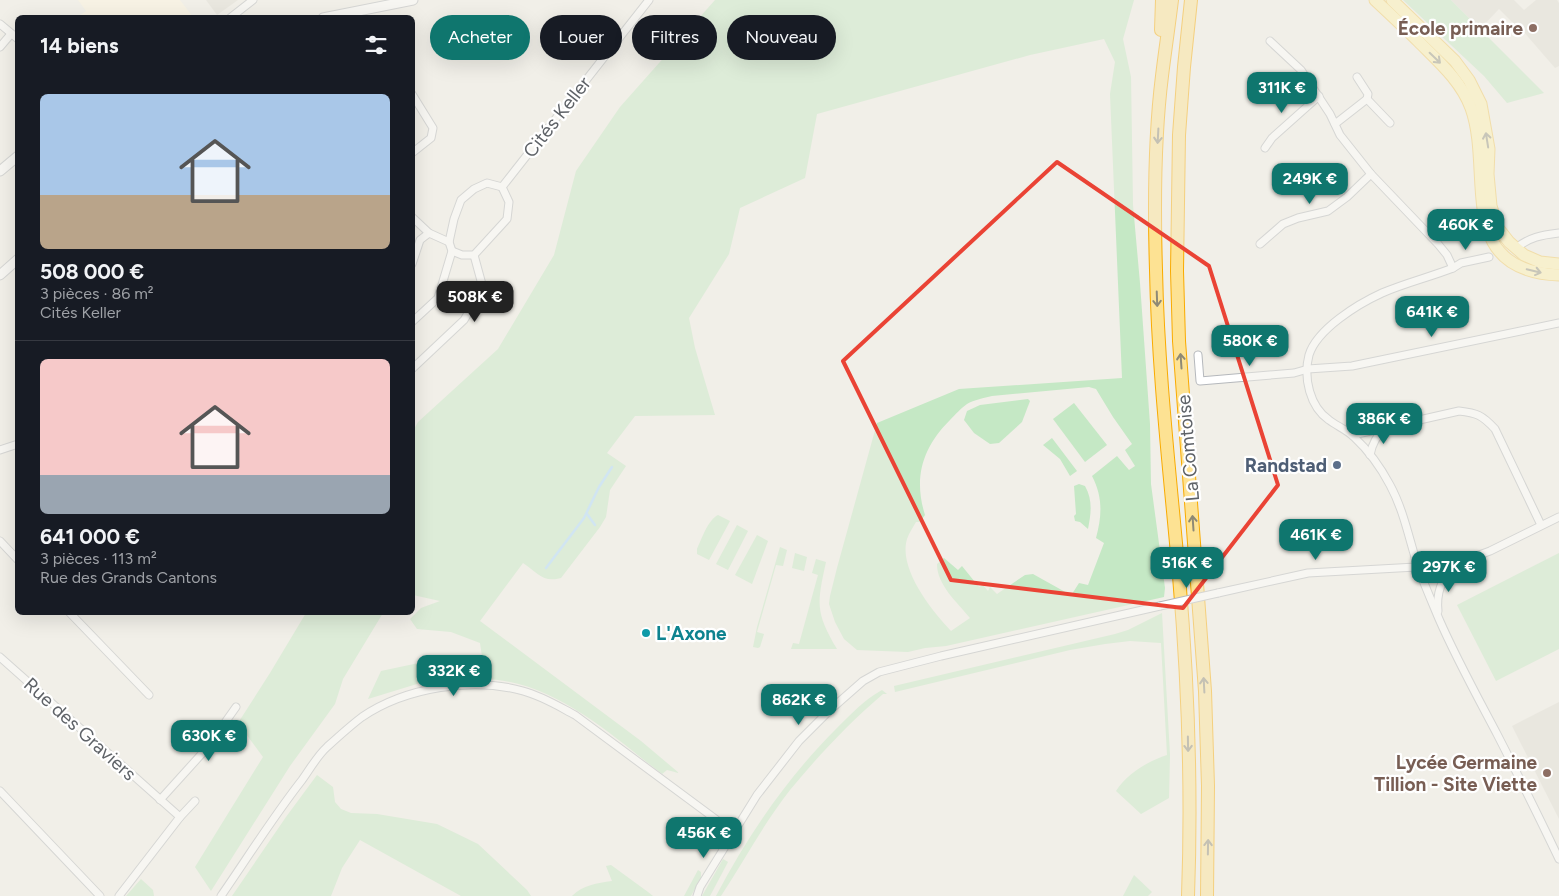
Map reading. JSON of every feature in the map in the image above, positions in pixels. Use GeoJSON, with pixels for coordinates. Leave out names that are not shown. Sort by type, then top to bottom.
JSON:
{"type":"FeatureCollection","features":[{"type":"Feature","properties":{"kind":"highway","name":"La Comtoise"},"geometry":{"type":"LineString","coordinates":[[1162,0],[1162,77],[1156,192],[1156,270],[1159,343],[1181,594],[1186,686],[1189,792],[1188,896]]}},
{"type":"Feature","properties":{"kind":"highway","name":"La Comtoise"},"geometry":{"type":"LineString","coordinates":[[1162,77],[1172,0]]}},
{"type":"Feature","properties":{"kind":"highway","name":"La Comtoise"},"geometry":{"type":"LineString","coordinates":[[1192,0],[1184,67],[1179,135],[1177,271],[1180,360],[1205,691],[1208,786],[1207,896]]}},
{"type":"Feature","properties":{"kind":"main road"},"geometry":{"type":"LineString","coordinates":[[1375,0],[1446,68],[1459,85],[1471,107],[1476,126],[1481,206],[1490,236],[1497,249],[1511,262],[1528,270],[1559,275]]}},
{"type":"Feature","properties":{"kind":"main road"},"geometry":{"type":"LineString","coordinates":[[1392,0],[1455,61],[1470,80],[1481,104],[1489,149],[1488,174],[1494,219],[1498,228],[1515,248],[1524,255],[1540,262],[1559,264]]}},
{"type":"Feature","properties":{"kind":"street"},"geometry":{"type":"LineString","coordinates":[[234,15],[253,0]]}},
{"type":"Feature","properties":{"kind":"street"},"geometry":{"type":"LineString","coordinates":[[365,14],[412,0]]}},
{"type":"Feature","properties":{"kind":"street","name":"Cités Keller"},"geometry":{"type":"LineString","coordinates":[[502,187],[649,0]]}},
{"type":"Feature","properties":{"kind":"street"},"geometry":{"type":"LineString","coordinates":[[0,24],[15,37]]}},
{"type":"Feature","properties":{"kind":"street"},"geometry":{"type":"LineString","coordinates":[[0,47],[11,34]]}},
{"type":"Feature","properties":{"kind":"street"},"geometry":{"type":"LineString","coordinates":[[1270,41],[1301,70],[1319,96],[1340,135],[1371,174],[1438,244],[1454,268]]}},
{"type":"Feature","properties":{"kind":"street"},"geometry":{"type":"LineString","coordinates":[[1335,124],[1367,99],[1368,94],[1357,77]]}},
{"type":"Feature","properties":{"kind":"street"},"geometry":{"type":"LineString","coordinates":[[1265,148],[1272,138],[1319,96]]}},
{"type":"Feature","properties":{"kind":"street"},"geometry":{"type":"LineString","coordinates":[[415,99],[433,128],[431,138],[415,151]]}},
{"type":"Feature","properties":{"kind":"street"},"geometry":{"type":"LineString","coordinates":[[1367,99],[1390,123]]}},
{"type":"Feature","properties":{"kind":"street"},"geometry":{"type":"LineString","coordinates":[[0,171],[15,158]]}},
{"type":"Feature","properties":{"kind":"street"},"geometry":{"type":"LineString","coordinates":[[1260,244],[1284,224],[1298,218],[1328,211],[1347,197],[1371,174]]}},
{"type":"Feature","properties":{"kind":"street"},"geometry":{"type":"LineString","coordinates":[[415,319],[438,298],[452,251],[449,242],[454,219],[461,200],[474,189],[487,183],[502,187],[509,202],[508,219],[474,255],[462,255],[452,251]]}},
{"type":"Feature","properties":{"kind":"street"},"geometry":{"type":"LineString","coordinates":[[415,220],[429,234],[449,242]]}},
{"type":"Feature","properties":{"kind":"street"},"geometry":{"type":"LineString","coordinates":[[1515,248],[1537,236],[1559,233]]}},
{"type":"Feature","properties":{"kind":"street"},"geometry":{"type":"LineString","coordinates":[[415,255],[420,240],[429,234]]}},
{"type":"Feature","properties":{"kind":"street"},"geometry":{"type":"LineString","coordinates":[[415,366],[464,320],[483,288],[474,255]]}},
{"type":"Feature","properties":{"kind":"street"},"geometry":{"type":"LineString","coordinates":[[1489,257],[1461,263],[1454,268],[1384,293],[1336,321],[1314,345],[1309,356],[1308,369],[1311,397],[1318,410],[1328,419],[1353,435],[1370,455],[1389,484],[1400,505],[1418,567],[1439,619],[1559,859]]}},
{"type":"Feature","properties":{"kind":"street"},"geometry":{"type":"LineString","coordinates":[[0,275],[15,262]]}},
{"type":"Feature","properties":{"kind":"street"},"geometry":{"type":"LineString","coordinates":[[1198,355],[1200,381],[1294,373],[1308,369],[1372,362],[1559,323]]}},
{"type":"Feature","properties":{"kind":"street"},"geometry":{"type":"LineString","coordinates":[[1353,435],[1459,411],[1474,412],[1485,418],[1495,429],[1542,525]]}},
{"type":"Feature","properties":{"kind":"street"},"geometry":{"type":"LineString","coordinates":[[1370,455],[1378,434],[1385,428]]}},
{"type":"Feature","properties":{"kind":"street"},"geometry":{"type":"LineString","coordinates":[[0,450],[15,445]]}},
{"type":"Feature","properties":{"kind":"street"},"geometry":{"type":"LineString","coordinates":[[697,896],[700,887],[757,795],[799,741],[863,681],[880,672],[942,656],[1308,573],[1452,565],[1490,551],[1559,517]]}},
{"type":"Feature","properties":{"kind":"street"},"geometry":{"type":"LineString","coordinates":[[0,541],[15,557]]}},
{"type":"Feature","properties":{"kind":"street"},"geometry":{"type":"LineString","coordinates":[[1439,619],[1437,605],[1440,584],[1452,565]]}},
{"type":"Feature","properties":{"kind":"street"},"geometry":{"type":"LineString","coordinates":[[72,615],[149,696]]}},
{"type":"Feature","properties":{"kind":"street","name":"Rue des Graviers"},"geometry":{"type":"LineString","coordinates":[[0,657],[180,817]]}},
{"type":"Feature","properties":{"kind":"street"},"geometry":{"type":"LineString","coordinates":[[221,896],[292,793],[326,748],[362,717],[387,704],[416,694],[458,685],[488,684],[524,691],[548,700],[575,715],[733,832]]}},
{"type":"Feature","properties":{"kind":"street"},"geometry":{"type":"LineString","coordinates":[[160,800],[207,748],[236,707]]}},
{"type":"Feature","properties":{"kind":"street"},"geometry":{"type":"LineString","coordinates":[[0,791],[100,896]]}},
{"type":"Feature","properties":{"kind":"street"},"geometry":{"type":"LineString","coordinates":[[119,896],[180,817],[195,801]]}},
{"type":"Feature","properties":{"kind":"highlighted area"},"geometry":{"type":"Polygon","coordinates":[[[1057,162],[1209,266],[1278,485],[1183,608],[951,580],[843,361],[1057,162]]]}},
{"type":"Feature","properties":{"kind":"shaded area"},"geometry":{"type":"Polygon","coordinates":[[[78,0],[180,0],[191,15],[80,15],[86,11],[78,0]]]}},
{"type":"Feature","properties":{"kind":"shaded area"},"geometry":{"type":"Polygon","coordinates":[[[206,0],[238,0],[217,15],[206,0]]]}},
{"type":"Feature","properties":{"kind":"shaded area"},"geometry":{"type":"Polygon","coordinates":[[[1451,0],[1514,0],[1524,10],[1536,0],[1557,0],[1559,3],[1559,66],[1555,68],[1523,31],[1499,9],[1480,29],[1451,0]]]}},
{"type":"Feature","properties":{"kind":"shaded area","name":"Lycée Germaine Tillion - Site Viette"},"geometry":{"type":"Polygon","coordinates":[[[1559,702],[1559,819],[1512,726],[1559,702]]]}},
{"type":"Feature","properties":{"kind":"green space"},"geometry":{"type":"Polygon","coordinates":[[[715,0],[1134,0],[1123,39],[1131,77],[1133,205],[1150,424],[1151,484],[1165,588],[1164,597],[946,646],[908,652],[857,650],[844,639],[835,622],[829,604],[877,423],[959,389],[1122,378],[1110,94],[1115,62],[1104,39],[1030,55],[817,114],[805,178],[740,208],[729,254],[689,318],[695,348],[715,415],[635,416],[607,453],[626,466],[610,490],[606,517],[600,527],[561,578],[545,578],[523,563],[480,621],[641,741],[679,773],[667,770],[662,774],[596,723],[547,694],[522,685],[495,680],[467,680],[466,676],[433,679],[368,699],[381,671],[447,657],[482,656],[480,643],[451,632],[417,629],[410,619],[421,608],[440,601],[415,595],[415,427],[418,422],[498,349],[554,255],[576,171],[620,107],[662,60],[717,60],[717,15],[702,15],[715,0]],[[1089,387],[992,396],[976,400],[960,410],[941,430],[927,452],[923,463],[920,488],[925,515],[920,522],[916,522],[910,532],[906,551],[907,563],[919,589],[926,601],[951,631],[970,618],[940,579],[937,564],[944,558],[958,570],[962,566],[979,587],[983,585],[988,591],[990,587],[997,594],[1025,575],[1033,574],[1072,594],[1079,583],[1088,585],[1104,543],[1096,538],[1100,499],[1092,476],[1117,456],[1129,470],[1135,466],[1125,450],[1132,444],[1096,389],[1089,387]]]}},
{"type":"Feature","properties":{"kind":"green space"},"geometry":{"type":"Polygon","coordinates":[[[1403,0],[1451,0],[1544,93],[1507,103],[1484,76],[1403,0]]]}},
{"type":"Feature","properties":{"kind":"green space"},"geometry":{"type":"Polygon","coordinates":[[[1028,399],[1030,401],[1022,422],[999,443],[990,444],[974,433],[964,420],[967,411],[980,405],[1028,399]]]}},
{"type":"Feature","properties":{"kind":"green space"},"geometry":{"type":"Polygon","coordinates":[[[1074,403],[1107,445],[1085,462],[1053,419],[1074,403]]]}},
{"type":"Feature","properties":{"kind":"green space"},"geometry":{"type":"Polygon","coordinates":[[[1052,438],[1077,471],[1070,476],[1060,459],[1043,445],[1052,438]]]}},
{"type":"Feature","properties":{"kind":"green space"},"geometry":{"type":"Polygon","coordinates":[[[1079,484],[1085,486],[1088,491],[1090,512],[1088,529],[1080,522],[1075,521],[1074,516],[1076,514],[1074,486],[1079,484]]]}},
{"type":"Feature","properties":{"kind":"green space"},"geometry":{"type":"Polygon","coordinates":[[[718,515],[730,521],[709,560],[697,554],[697,549],[708,525],[718,515]]]}},
{"type":"Feature","properties":{"kind":"green space"},"geometry":{"type":"Polygon","coordinates":[[[737,525],[748,531],[728,570],[716,564],[737,525]]]}},
{"type":"Feature","properties":{"kind":"green space"},"geometry":{"type":"Polygon","coordinates":[[[757,535],[768,541],[752,584],[735,575],[757,535]]]}},
{"type":"Feature","properties":{"kind":"green space"},"geometry":{"type":"Polygon","coordinates":[[[780,547],[787,550],[783,566],[776,565],[757,632],[764,634],[760,647],[753,647],[757,627],[780,547]]]}},
{"type":"Feature","properties":{"kind":"green space"},"geometry":{"type":"Polygon","coordinates":[[[795,553],[807,557],[804,571],[792,568],[795,553]]]}},
{"type":"Feature","properties":{"kind":"green space"},"geometry":{"type":"Polygon","coordinates":[[[1559,553],[1559,649],[1496,681],[1457,605],[1559,553]]]}},
{"type":"Feature","properties":{"kind":"green space"},"geometry":{"type":"Polygon","coordinates":[[[816,559],[826,562],[820,598],[821,616],[837,649],[791,649],[793,643],[799,644],[818,575],[812,573],[816,559]]]}},
{"type":"Feature","properties":{"kind":"green space"},"geometry":{"type":"Polygon","coordinates":[[[1162,613],[1170,755],[1169,798],[1141,814],[1116,791],[1138,769],[1167,755],[1161,643],[1130,641],[1070,650],[895,692],[894,686],[1115,634],[1128,630],[1162,613]]]}},
{"type":"Feature","properties":{"kind":"green space"},"geometry":{"type":"Polygon","coordinates":[[[305,615],[382,615],[343,679],[335,704],[290,766],[211,891],[195,867],[263,757],[238,723],[305,615]]]}},
{"type":"Feature","properties":{"kind":"green space"},"geometry":{"type":"Polygon","coordinates":[[[882,690],[887,694],[883,694],[846,728],[790,790],[721,896],[716,896],[755,829],[801,767],[852,713],[869,698],[882,690]]]}},
{"type":"Feature","properties":{"kind":"green space"},"geometry":{"type":"Polygon","coordinates":[[[317,775],[333,787],[335,802],[341,809],[351,813],[377,814],[437,824],[478,844],[531,896],[461,896],[360,840],[342,868],[331,896],[232,896],[317,775]]]}},
{"type":"Feature","properties":{"kind":"green space"},"geometry":{"type":"Polygon","coordinates":[[[723,859],[728,862],[710,896],[702,896],[723,859]]]}},
{"type":"Feature","properties":{"kind":"green space"},"geometry":{"type":"Polygon","coordinates":[[[611,865],[653,896],[572,896],[586,887],[612,881],[606,866],[611,865]]]}},
{"type":"Feature","properties":{"kind":"green space"},"geometry":{"type":"Polygon","coordinates":[[[698,870],[701,872],[701,878],[691,896],[684,896],[698,870]]]}},
{"type":"Feature","properties":{"kind":"green space"},"geometry":{"type":"Polygon","coordinates":[[[1134,875],[1152,892],[1148,896],[1123,896],[1134,875]]]}},
{"type":"Feature","properties":{"kind":"green space"},"geometry":{"type":"Polygon","coordinates":[[[141,879],[153,890],[154,896],[126,896],[141,879]]]}},
{"type":"Feature","properties":{"kind":"waterway"},"geometry":{"type":"LineString","coordinates":[[546,568],[584,518],[599,487],[612,467]]}},
{"type":"Feature","properties":{"kind":"waterway"},"geometry":{"type":"LineString","coordinates":[[587,514],[595,525]]}},
{"type":"Feature","properties":{"kind":"place","name":"École primaire"},"geometry":{"type":"Point","coordinates":[1533,28]}},
{"type":"Feature","properties":{"kind":"place","name":"Randstad"},"geometry":{"type":"Point","coordinates":[1337,465]}},
{"type":"Feature","properties":{"kind":"place","name":"L'Axone"},"geometry":{"type":"Point","coordinates":[646,633]}},
{"type":"Feature","properties":{"kind":"place","name":"Lycée Germaine Tillion - Site Viette"},"geometry":{"type":"Point","coordinates":[1547,773]}}]}
